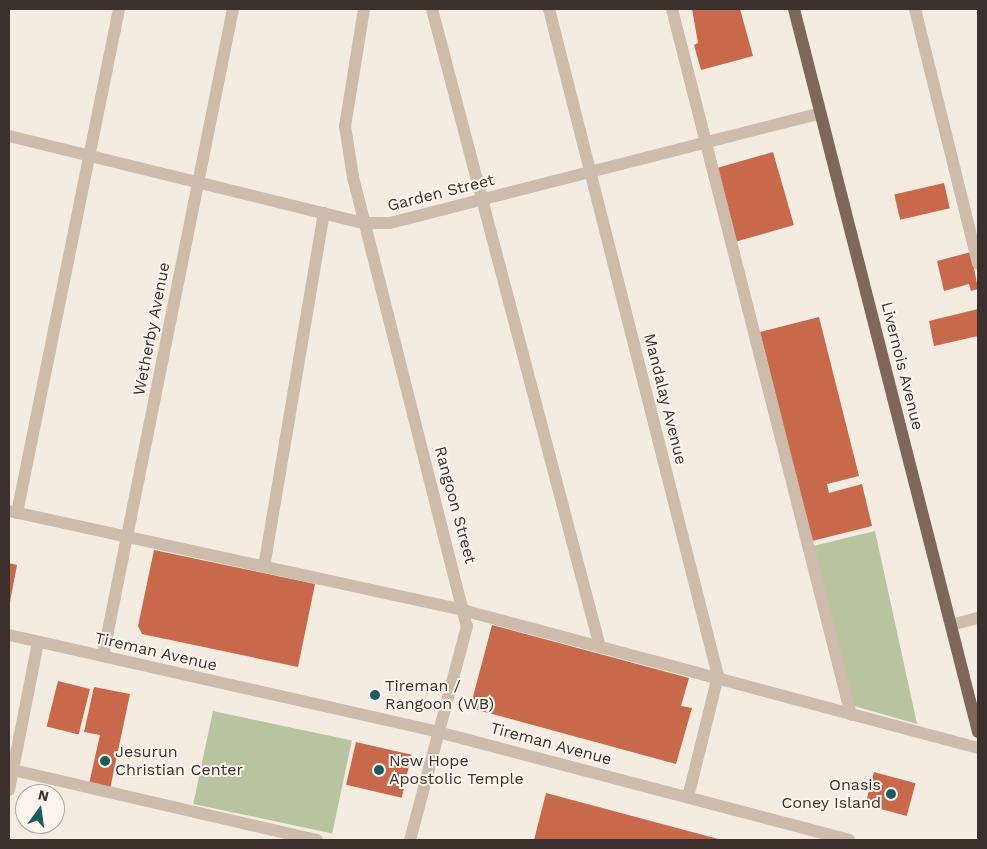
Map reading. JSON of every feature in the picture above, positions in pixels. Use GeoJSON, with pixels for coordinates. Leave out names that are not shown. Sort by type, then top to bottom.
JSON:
{"type":"FeatureCollection","features":[{"type":"Feature","properties":{"kind":"main road","name":"Livernois Avenue"},"geometry":{"type":"LineString","coordinates":[[794,9],[978,732]]}},
{"type":"Feature","properties":{"kind":"street"},"geometry":{"type":"LineString","coordinates":[[119,9],[13,512],[466,610],[978,748]]}},
{"type":"Feature","properties":{"kind":"street","name":"Wetherby Avenue"},"geometry":{"type":"LineString","coordinates":[[102,656],[233,9]]}},
{"type":"Feature","properties":{"kind":"street","name":"Rangoon Street"},"geometry":{"type":"LineString","coordinates":[[364,9],[345,126],[353,177],[466,610],[467,626],[410,840]]}},
{"type":"Feature","properties":{"kind":"street"},"geometry":{"type":"LineString","coordinates":[[432,9],[600,647]]}},
{"type":"Feature","properties":{"kind":"street","name":"Mandalay Avenue"},"geometry":{"type":"LineString","coordinates":[[549,9],[718,679],[688,797]]}},
{"type":"Feature","properties":{"kind":"street"},"geometry":{"type":"LineString","coordinates":[[672,9],[851,715]]}},
{"type":"Feature","properties":{"kind":"street"},"geometry":{"type":"LineString","coordinates":[[915,9],[978,263]]}},
{"type":"Feature","properties":{"kind":"street","name":"Garden Street"},"geometry":{"type":"LineString","coordinates":[[9,136],[364,223],[390,223],[820,113]]}},
{"type":"Feature","properties":{"kind":"street"},"geometry":{"type":"LineString","coordinates":[[264,567],[324,213]]}},
{"type":"Feature","properties":{"kind":"street"},"geometry":{"type":"LineString","coordinates":[[951,625],[978,618]]}},
{"type":"Feature","properties":{"kind":"street","name":"Tireman Avenue"},"geometry":{"type":"LineString","coordinates":[[9,636],[438,732],[849,840]]}},
{"type":"Feature","properties":{"kind":"street"},"geometry":{"type":"LineString","coordinates":[[9,790],[38,642]]}},
{"type":"Feature","properties":{"kind":"street"},"geometry":{"type":"LineString","coordinates":[[11,775],[317,840]]}},
{"type":"Feature","properties":{"kind":"green space"},"geometry":{"type":"Polygon","coordinates":[[[875,531],[917,724],[854,706],[813,546],[875,531]]]}},
{"type":"Feature","properties":{"kind":"green space"},"geometry":{"type":"Polygon","coordinates":[[[213,711],[352,741],[332,833],[193,804],[213,711]]]}},
{"type":"Feature","properties":{"kind":"building"},"geometry":{"type":"Polygon","coordinates":[[[692,9],[740,9],[753,56],[701,70],[694,45],[698,43],[692,9]]]}},
{"type":"Feature","properties":{"kind":"building"},"geometry":{"type":"Polygon","coordinates":[[[773,152],[794,225],[736,242],[715,169],[773,152]]]}},
{"type":"Feature","properties":{"kind":"building"},"geometry":{"type":"Polygon","coordinates":[[[944,183],[950,208],[900,220],[894,194],[944,183]]]}},
{"type":"Feature","properties":{"kind":"building"},"geometry":{"type":"Polygon","coordinates":[[[971,252],[978,289],[971,291],[969,284],[944,291],[937,261],[971,252]]]}},
{"type":"Feature","properties":{"kind":"building"},"geometry":{"type":"Polygon","coordinates":[[[978,309],[978,336],[934,346],[929,321],[978,309]]]}},
{"type":"Feature","properties":{"kind":"building"},"geometry":{"type":"Polygon","coordinates":[[[819,317],[859,476],[827,484],[829,493],[862,484],[872,526],[812,541],[760,332],[819,317]]]}},
{"type":"Feature","properties":{"kind":"building"},"geometry":{"type":"Polygon","coordinates":[[[154,550],[315,584],[298,667],[142,634],[138,626],[154,550]]]}},
{"type":"Feature","properties":{"kind":"building"},"geometry":{"type":"Polygon","coordinates":[[[9,563],[17,565],[10,602],[9,602],[9,563]]]}},
{"type":"Feature","properties":{"kind":"building"},"geometry":{"type":"Polygon","coordinates":[[[492,625],[689,678],[681,706],[692,708],[676,764],[470,708],[492,625]]]}},
{"type":"Feature","properties":{"kind":"building"},"geometry":{"type":"Polygon","coordinates":[[[58,681],[90,689],[79,735],[47,727],[58,681]]]}},
{"type":"Feature","properties":{"kind":"building","name":"Jesurun Christian Center"},"geometry":{"type":"Polygon","coordinates":[[[94,687],[130,694],[110,789],[89,784],[100,735],[84,732],[94,687]]]}},
{"type":"Feature","properties":{"kind":"building","name":"New Hope Apostolic Temple"},"geometry":{"type":"Polygon","coordinates":[[[356,742],[412,755],[402,798],[346,785],[356,742]]]}},
{"type":"Feature","properties":{"kind":"building"},"geometry":{"type":"Polygon","coordinates":[[[874,772],[916,783],[907,816],[865,805],[874,772]]]}},
{"type":"Feature","properties":{"kind":"building"},"geometry":{"type":"Polygon","coordinates":[[[546,793],[722,840],[534,840],[546,793]]]}},
{"type":"Feature","properties":{"kind":"place","name":"Tireman / Rangoon (WB)"},"geometry":{"type":"Point","coordinates":[375,695]}},
{"type":"Feature","properties":{"kind":"place","name":"Jesurun Christian Center"},"geometry":{"type":"Point","coordinates":[105,761]}},
{"type":"Feature","properties":{"kind":"place","name":"New Hope Apostolic Temple"},"geometry":{"type":"Point","coordinates":[379,770]}},
{"type":"Feature","properties":{"kind":"place","name":"Onasis Coney Island"},"geometry":{"type":"Point","coordinates":[891,794]}}]}
